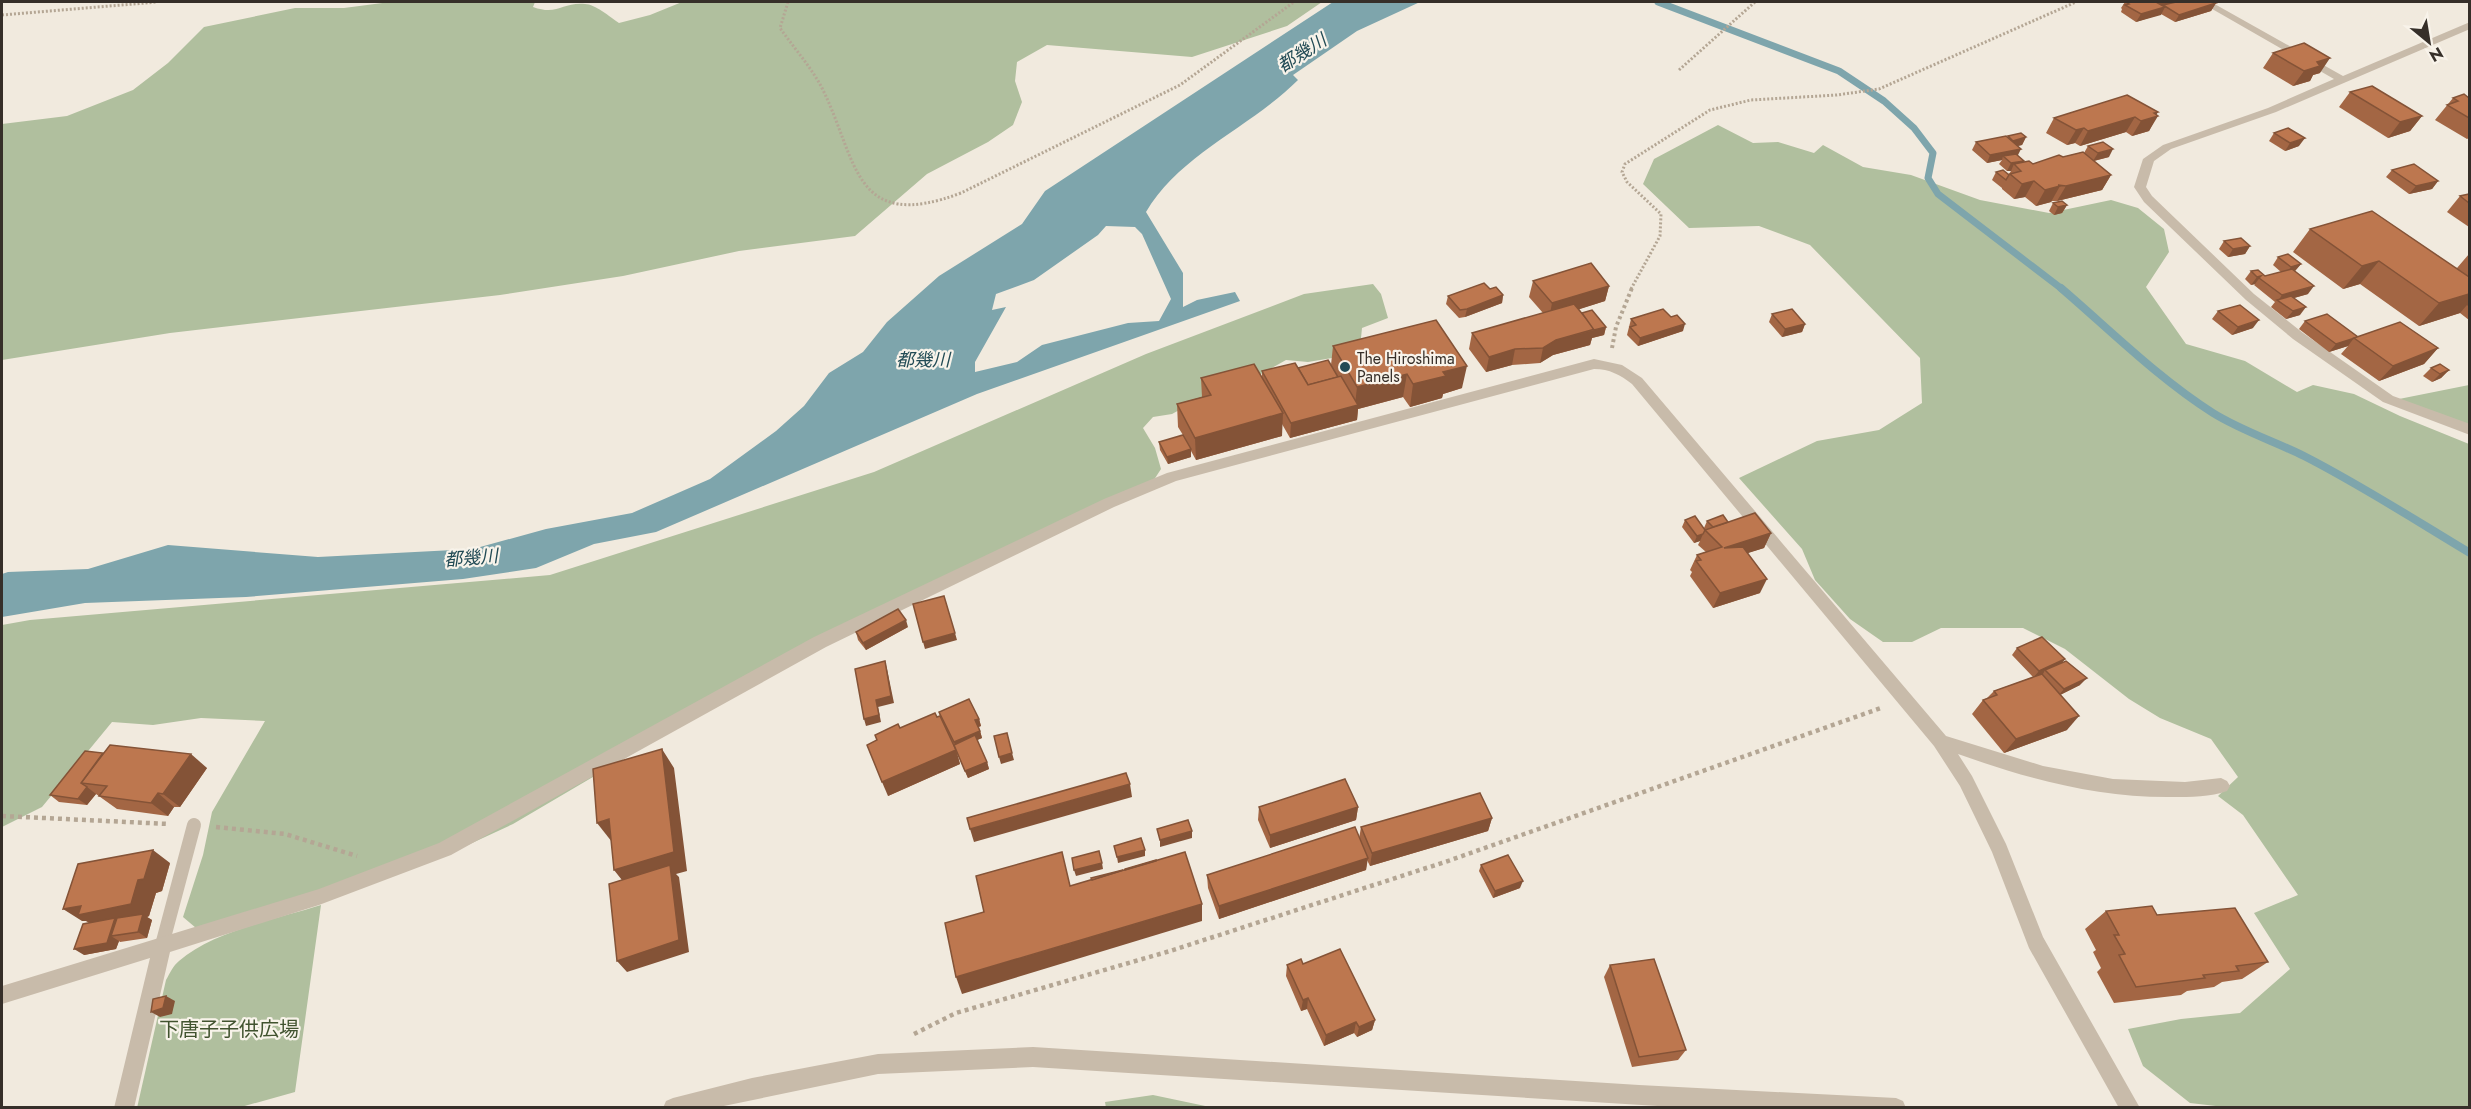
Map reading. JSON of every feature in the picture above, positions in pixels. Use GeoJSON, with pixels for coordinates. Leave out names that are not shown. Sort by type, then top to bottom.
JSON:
{"type":"FeatureCollection","features":[{"type":"Feature","properties":{"kind":"street"},"geometry":{"type":"LineString","coordinates":[[2205,2],[2341,79]]}},
{"type":"Feature","properties":{"kind":"street"},"geometry":{"type":"LineString","coordinates":[[2469,25],[2272,110],[2167,147],[2149,159],[2140,187],[2148,199],[2250,297],[2298,336],[2388,399],[2469,430]]}},
{"type":"Feature","properties":{"kind":"street"},"geometry":{"type":"LineString","coordinates":[[2,995],[319,897],[445,849],[820,642],[1109,503],[1172,477],[1594,364],[1610,364],[1622,368],[1637,381],[1940,741],[1966,781],[2000,850],[2036,942],[2130,1107]]}},
{"type":"Feature","properties":{"kind":"street"},"geometry":{"type":"LineString","coordinates":[[1940,741],[2021,769],[2084,783],[2139,790],[2198,789],[2221,786]]}},
{"type":"Feature","properties":{"kind":"street"},"geometry":{"type":"LineString","coordinates":[[124,1107],[162,945]]}},
{"type":"Feature","properties":{"kind":"street"},"geometry":{"type":"LineString","coordinates":[[673,1107],[752,1088],[878,1064],[1033,1057],[1639,1095],[1896,1107]]}},
{"type":"Feature","properties":{"kind":"lane"},"geometry":{"type":"LineString","coordinates":[[162,945],[194,825]]}},
{"type":"Feature","properties":{"kind":"path"},"geometry":{"type":"LineString","coordinates":[[2,15],[157,2]]}},
{"type":"Feature","properties":{"kind":"path"},"geometry":{"type":"LineString","coordinates":[[788,2],[780,28],[821,88],[855,176],[877,199],[900,205],[927,204],[961,193],[1180,85],[1294,2]]}},
{"type":"Feature","properties":{"kind":"path"},"geometry":{"type":"LineString","coordinates":[[1679,70],[1755,2]]}},
{"type":"Feature","properties":{"kind":"path"},"geometry":{"type":"LineString","coordinates":[[1610,364],[1616,327],[1627,297],[1660,236],[1661,214],[1627,182],[1622,172],[1625,164],[1684,126],[1723,105],[1792,95],[1852,95],[1880,89],[2076,2]]}},
{"type":"Feature","properties":{"kind":"path"},"geometry":{"type":"LineString","coordinates":[[878,1064],[915,1034],[956,1013],[1170,951],[1425,868],[1904,699]]}},
{"type":"Feature","properties":{"kind":"green space"},"geometry":{"type":"Polygon","coordinates":[[[390,2],[535,2],[533,7],[548,10],[585,4],[598,8],[619,23],[650,15],[682,2],[1322,2],[1287,26],[1192,57],[1047,45],[1017,62],[1015,81],[1022,102],[1013,125],[988,142],[927,174],[855,236],[739,251],[623,276],[500,295],[170,333],[2,360],[2,124],[67,116],[133,90],[168,63],[204,27],[295,8],[344,8],[390,2]]]}},
{"type":"Feature","properties":{"kind":"green space"},"geometry":{"type":"Polygon","coordinates":[[[1718,125],[1753,143],[1778,142],[1814,153],[1823,145],[1863,167],[1911,175],[1980,200],[2049,213],[2111,200],[2138,208],[2164,229],[2169,252],[2146,287],[2186,344],[2245,361],[2297,392],[2313,385],[2354,394],[2400,416],[2469,444],[2469,1107],[2233,1108],[2190,1103],[2143,1066],[2128,1029],[2181,1019],[2240,1013],[2290,969],[2254,913],[2298,895],[2243,815],[2218,796],[2238,777],[2211,739],[2160,718],[2129,699],[2065,649],[2023,628],[1941,628],[1912,642],[1883,642],[1850,619],[1815,580],[1802,549],[1739,478],[1817,441],[1879,430],[1922,403],[1920,358],[1810,245],[1759,226],[1689,228],[1643,184],[1654,159],[1718,125]]]}},
{"type":"Feature","properties":{"kind":"green space"},"geometry":{"type":"Polygon","coordinates":[[[1373,284],[1381,294],[1388,318],[1362,328],[1361,338],[1350,355],[1308,362],[1286,360],[1234,389],[1194,402],[1172,414],[1153,417],[1143,428],[1155,448],[1161,469],[1148,489],[844,636],[683,724],[513,824],[459,849],[196,928],[183,917],[203,855],[212,812],[265,721],[201,718],[153,725],[112,722],[42,807],[2,827],[2,625],[30,620],[550,575],[874,472],[1146,354],[1304,294],[1373,284]]]}},
{"type":"Feature","properties":{"kind":"green space"},"geometry":{"type":"Polygon","coordinates":[[[2469,385],[2469,425],[2399,399],[2469,385]]]}},
{"type":"Feature","properties":{"kind":"green space","name":"下唐子子供広場"},"geometry":{"type":"Polygon","coordinates":[[[321,905],[295,1092],[241,1107],[137,1108],[166,980],[177,963],[193,951],[227,934],[321,905]]]}},
{"type":"Feature","properties":{"kind":"green space"},"geometry":{"type":"Polygon","coordinates":[[[1153,1095],[1210,1107],[1106,1108],[1105,1102],[1153,1095]]]}},
{"type":"Feature","properties":{"kind":"water","name":"都幾川"},"geometry":{"type":"Polygon","coordinates":[[[1333,2],[1420,2],[1357,31],[1293,75],[1298,80],[1177,174],[1146,212],[1183,273],[1183,307],[1197,300],[1235,292],[1240,301],[977,394],[656,532],[594,544],[536,568],[463,579],[246,597],[85,603],[2,617],[2,574],[88,569],[168,545],[318,557],[473,549],[546,529],[632,513],[710,479],[776,431],[804,406],[829,373],[863,352],[887,322],[939,276],[1022,224],[1045,191],[1333,2]],[[1106,226],[1098,235],[1034,280],[996,294],[992,310],[1006,307],[975,362],[975,372],[1017,362],[1042,345],[1128,323],[1159,321],[1171,299],[1142,234],[1135,227],[1106,226]]]}},
{"type":"Feature","properties":{"kind":"building"},"geometry":{"type":"Polygon","coordinates":[[[2126,2],[2156,2],[2165,7],[2141,14],[2125,5],[2129,4],[2126,2]]]}},
{"type":"Feature","properties":{"kind":"building"},"geometry":{"type":"Polygon","coordinates":[[[2176,2],[2216,3],[2179,15],[2163,5],[2176,2]]]}},
{"type":"Feature","properties":{"kind":"building"},"geometry":{"type":"Polygon","coordinates":[[[2304,43],[2330,58],[2317,62],[2320,66],[2304,71],[2273,53],[2304,43]]]}},
{"type":"Feature","properties":{"kind":"building"},"geometry":{"type":"Polygon","coordinates":[[[2372,86],[2422,116],[2400,122],[2350,92],[2372,86]]]}},
{"type":"Feature","properties":{"kind":"building"},"geometry":{"type":"Polygon","coordinates":[[[2464,94],[2469,98],[2469,118],[2447,105],[2458,101],[2453,98],[2464,94]]]}},
{"type":"Feature","properties":{"kind":"building"},"geometry":{"type":"Polygon","coordinates":[[[2127,95],[2158,112],[2154,113],[2158,116],[2141,121],[2135,117],[2088,131],[2084,128],[2076,130],[2054,118],[2127,95]]]}},
{"type":"Feature","properties":{"kind":"building"},"geometry":{"type":"Polygon","coordinates":[[[2288,128],[2305,138],[2290,143],[2274,133],[2288,128]]]}},
{"type":"Feature","properties":{"kind":"building"},"geometry":{"type":"Polygon","coordinates":[[[2021,133],[2026,137],[2013,141],[2008,136],[2021,133]]]}},
{"type":"Feature","properties":{"kind":"building"},"geometry":{"type":"Polygon","coordinates":[[[2006,136],[2021,149],[1990,155],[1976,142],[2006,136]]]}},
{"type":"Feature","properties":{"kind":"building"},"geometry":{"type":"Polygon","coordinates":[[[2103,142],[2113,149],[2098,153],[2088,146],[2103,142]]]}},
{"type":"Feature","properties":{"kind":"building"},"geometry":{"type":"Polygon","coordinates":[[[2083,152],[2111,175],[2066,186],[2058,185],[2060,186],[2045,190],[2034,181],[2022,184],[2010,174],[2021,171],[2014,164],[2029,161],[2033,164],[2059,155],[2063,157],[2083,152]]]}},
{"type":"Feature","properties":{"kind":"building"},"geometry":{"type":"Polygon","coordinates":[[[2016,154],[2024,161],[2011,163],[2003,156],[2016,154]]]}},
{"type":"Feature","properties":{"kind":"building"},"geometry":{"type":"Polygon","coordinates":[[[2414,164],[2438,181],[2416,186],[2392,170],[2414,164]]]}},
{"type":"Feature","properties":{"kind":"building"},"geometry":{"type":"Polygon","coordinates":[[[2003,170],[2009,175],[2006,180],[1996,172],[2003,170]]]}},
{"type":"Feature","properties":{"kind":"building"},"geometry":{"type":"Polygon","coordinates":[[[2469,194],[2469,203],[2460,196],[2469,194]]]}},
{"type":"Feature","properties":{"kind":"building"},"geometry":{"type":"Polygon","coordinates":[[[2062,201],[2067,205],[2058,207],[2053,203],[2062,201]]]}},
{"type":"Feature","properties":{"kind":"building"},"geometry":{"type":"Polygon","coordinates":[[[2372,211],[2469,277],[2469,294],[2439,303],[2379,261],[2362,266],[2310,229],[2372,211]]]}},
{"type":"Feature","properties":{"kind":"building"},"geometry":{"type":"Polygon","coordinates":[[[2241,238],[2250,246],[2233,249],[2224,241],[2241,238]]]}},
{"type":"Feature","properties":{"kind":"building"},"geometry":{"type":"Polygon","coordinates":[[[2288,254],[2301,264],[2291,267],[2278,257],[2288,254]]]}},
{"type":"Feature","properties":{"kind":"building"},"geometry":{"type":"Polygon","coordinates":[[[1591,263],[1609,286],[1552,303],[1533,281],[1591,263]]]}},
{"type":"Feature","properties":{"kind":"building"},"geometry":{"type":"Polygon","coordinates":[[[2292,269],[2314,286],[2282,295],[2259,278],[2261,276],[2257,277],[2251,271],[2258,270],[2265,276],[2292,269]]]}},
{"type":"Feature","properties":{"kind":"building"},"geometry":{"type":"Polygon","coordinates":[[[1484,283],[1490,289],[1496,287],[1503,295],[1460,310],[1448,296],[1484,283]]]}},
{"type":"Feature","properties":{"kind":"building"},"geometry":{"type":"Polygon","coordinates":[[[2291,296],[2306,307],[2293,311],[2277,300],[2291,296]]]}},
{"type":"Feature","properties":{"kind":"building"},"geometry":{"type":"Polygon","coordinates":[[[1574,304],[1595,329],[1556,340],[1543,348],[1515,349],[1489,357],[1472,333],[1574,304]]]}},
{"type":"Feature","properties":{"kind":"building"},"geometry":{"type":"Polygon","coordinates":[[[2240,305],[2259,320],[2238,327],[2218,311],[2240,305]]]}},
{"type":"Feature","properties":{"kind":"building"},"geometry":{"type":"Polygon","coordinates":[[[1663,309],[1671,317],[1677,315],[1685,324],[1640,338],[1630,327],[1636,325],[1631,319],[1663,309]]]}},
{"type":"Feature","properties":{"kind":"building"},"geometry":{"type":"Polygon","coordinates":[[[1792,309],[1805,324],[1785,329],[1772,314],[1792,309]]]}},
{"type":"Feature","properties":{"kind":"building"},"geometry":{"type":"Polygon","coordinates":[[[1592,310],[1606,327],[1594,330],[1582,313],[1592,310]]]}},
{"type":"Feature","properties":{"kind":"building"},"geometry":{"type":"Polygon","coordinates":[[[2327,314],[2358,337],[2336,344],[2305,321],[2327,314]]]}},
{"type":"Feature","properties":{"kind":"building"},"geometry":{"type":"Polygon","coordinates":[[[1436,320],[1467,366],[1443,372],[1446,376],[1413,384],[1407,374],[1357,387],[1333,346],[1436,320]]]}},
{"type":"Feature","properties":{"kind":"building"},"geometry":{"type":"Polygon","coordinates":[[[2400,322],[2438,348],[2393,366],[2354,338],[2400,322]]]}},
{"type":"Feature","properties":{"kind":"building"},"geometry":{"type":"Polygon","coordinates":[[[1328,360],[1338,377],[1308,385],[1298,368],[1328,360]]]}},
{"type":"Feature","properties":{"kind":"building"},"geometry":{"type":"Polygon","coordinates":[[[1295,363],[1308,385],[1341,376],[1358,405],[1291,423],[1262,371],[1295,363]]]}},
{"type":"Feature","properties":{"kind":"building"},"geometry":{"type":"Polygon","coordinates":[[[1254,364],[1283,413],[1195,438],[1177,404],[1211,395],[1201,378],[1254,364]]]}},
{"type":"Feature","properties":{"kind":"building"},"geometry":{"type":"Polygon","coordinates":[[[2440,364],[2449,370],[2440,374],[2431,368],[2440,364]]]}},
{"type":"Feature","properties":{"kind":"building"},"geometry":{"type":"Polygon","coordinates":[[[1183,435],[1191,449],[1167,457],[1159,442],[1183,435]]]}},
{"type":"Feature","properties":{"kind":"building"},"geometry":{"type":"Polygon","coordinates":[[[1755,513],[1771,533],[1724,548],[1743,547],[1767,579],[1720,593],[1696,561],[1701,560],[1697,555],[1722,547],[1705,530],[1755,513]]]}},
{"type":"Feature","properties":{"kind":"building"},"geometry":{"type":"Polygon","coordinates":[[[1723,515],[1728,522],[1713,527],[1707,521],[1723,515]]]}},
{"type":"Feature","properties":{"kind":"building"},"geometry":{"type":"Polygon","coordinates":[[[1695,516],[1705,530],[1703,534],[1697,536],[1685,520],[1695,516]]]}},
{"type":"Feature","properties":{"kind":"building"},"geometry":{"type":"Polygon","coordinates":[[[944,596],[955,633],[923,642],[913,604],[944,596]]]}},
{"type":"Feature","properties":{"kind":"building"},"geometry":{"type":"Polygon","coordinates":[[[898,609],[906,620],[863,643],[856,632],[898,609]]]}},
{"type":"Feature","properties":{"kind":"building"},"geometry":{"type":"Polygon","coordinates":[[[2042,637],[2065,659],[2039,671],[2017,648],[2042,637]]]}},
{"type":"Feature","properties":{"kind":"building"},"geometry":{"type":"Polygon","coordinates":[[[885,661],[891,696],[876,700],[879,715],[864,719],[855,669],[885,661]]]}},
{"type":"Feature","properties":{"kind":"building"},"geometry":{"type":"Polygon","coordinates":[[[2066,661],[2087,678],[2064,689],[2045,670],[2066,661]]]}},
{"type":"Feature","properties":{"kind":"building"},"geometry":{"type":"Polygon","coordinates":[[[2042,674],[2079,716],[2016,739],[1983,700],[1997,695],[1994,691],[2042,674]]]}},
{"type":"Feature","properties":{"kind":"building"},"geometry":{"type":"Polygon","coordinates":[[[969,699],[979,719],[975,720],[980,731],[954,742],[939,712],[969,699]]]}},
{"type":"Feature","properties":{"kind":"building"},"geometry":{"type":"Polygon","coordinates":[[[935,713],[937,717],[940,716],[956,750],[882,782],[867,745],[877,740],[875,735],[898,724],[900,728],[935,713]]]}},
{"type":"Feature","properties":{"kind":"building"},"geometry":{"type":"Polygon","coordinates":[[[1007,733],[1012,753],[999,757],[994,736],[1007,733]]]}},
{"type":"Feature","properties":{"kind":"building"},"geometry":{"type":"Polygon","coordinates":[[[975,735],[987,762],[965,771],[954,745],[975,735]]]}},
{"type":"Feature","properties":{"kind":"building"},"geometry":{"type":"Polygon","coordinates":[[[110,745],[191,754],[163,794],[158,793],[151,803],[99,796],[107,786],[81,783],[110,745]]]}},
{"type":"Feature","properties":{"kind":"building"},"geometry":{"type":"Polygon","coordinates":[[[662,749],[674,852],[614,870],[609,819],[597,823],[593,769],[662,749]]]}},
{"type":"Feature","properties":{"kind":"building"},"geometry":{"type":"Polygon","coordinates":[[[85,751],[103,753],[81,783],[87,787],[78,799],[50,795],[85,751]]]}},
{"type":"Feature","properties":{"kind":"building"},"geometry":{"type":"Polygon","coordinates":[[[1126,773],[1130,784],[970,829],[967,818],[1126,773]]]}},
{"type":"Feature","properties":{"kind":"building"},"geometry":{"type":"Polygon","coordinates":[[[1345,779],[1358,807],[1270,835],[1259,807],[1345,779]]]}},
{"type":"Feature","properties":{"kind":"building"},"geometry":{"type":"Polygon","coordinates":[[[1480,793],[1492,818],[1372,853],[1361,827],[1480,793]]]}},
{"type":"Feature","properties":{"kind":"building"},"geometry":{"type":"Polygon","coordinates":[[[1188,820],[1192,831],[1160,840],[1157,829],[1188,820]]]}},
{"type":"Feature","properties":{"kind":"building"},"geometry":{"type":"Polygon","coordinates":[[[1355,827],[1368,858],[1219,906],[1207,875],[1355,827]]]}},
{"type":"Feature","properties":{"kind":"building"},"geometry":{"type":"Polygon","coordinates":[[[1141,838],[1145,850],[1117,857],[1114,846],[1141,838]]]}},
{"type":"Feature","properties":{"kind":"building"},"geometry":{"type":"Polygon","coordinates":[[[153,850],[144,879],[138,880],[131,904],[78,915],[81,906],[63,909],[78,864],[153,850]]]}},
{"type":"Feature","properties":{"kind":"building"},"geometry":{"type":"Polygon","coordinates":[[[1099,851],[1102,863],[1074,870],[1072,858],[1099,851]]]}},
{"type":"Feature","properties":{"kind":"building"},"geometry":{"type":"Polygon","coordinates":[[[1062,852],[1070,886],[1185,852],[1202,904],[956,977],[945,923],[984,912],[976,876],[1062,852]]]}},
{"type":"Feature","properties":{"kind":"building"},"geometry":{"type":"Polygon","coordinates":[[[1508,855],[1523,881],[1495,891],[1481,865],[1508,855]]]}},
{"type":"Feature","properties":{"kind":"building"},"geometry":{"type":"Polygon","coordinates":[[[1156,861],[1125,870],[1125,869],[1156,861]]]}},
{"type":"Feature","properties":{"kind":"building"},"geometry":{"type":"Polygon","coordinates":[[[670,865],[679,940],[617,961],[609,884],[670,865]]]}},
{"type":"Feature","properties":{"kind":"building"},"geometry":{"type":"Polygon","coordinates":[[[1123,870],[1092,880],[1091,878],[1123,870]]]}},
{"type":"Feature","properties":{"kind":"building"},"geometry":{"type":"Polygon","coordinates":[[[2152,906],[2157,915],[2235,908],[2268,962],[2236,966],[2239,971],[2203,975],[2205,978],[2136,987],[2119,955],[2125,954],[2114,935],[2119,935],[2106,911],[2152,906]]]}},
{"type":"Feature","properties":{"kind":"building"},"geometry":{"type":"Polygon","coordinates":[[[143,914],[138,932],[111,936],[117,918],[143,914]]]}},
{"type":"Feature","properties":{"kind":"building"},"geometry":{"type":"Polygon","coordinates":[[[115,918],[107,943],[74,949],[83,924],[115,918]]]}},
{"type":"Feature","properties":{"kind":"building"},"geometry":{"type":"Polygon","coordinates":[[[1340,949],[1375,1020],[1359,1027],[1356,1022],[1326,1035],[1308,998],[1303,1000],[1287,965],[1301,959],[1303,964],[1340,949]]]}},
{"type":"Feature","properties":{"kind":"building"},"geometry":{"type":"Polygon","coordinates":[[[1654,959],[1686,1050],[1639,1057],[1610,965],[1654,959]]]}},
{"type":"Feature","properties":{"kind":"building"},"geometry":{"type":"Polygon","coordinates":[[[166,996],[163,1008],[151,1012],[153,999],[166,996]]]}},
{"type":"Feature","properties":{"kind":"waterway"},"geometry":{"type":"LineString","coordinates":[[1658,2],[1839,71],[1884,101],[1914,128],[1933,153],[1928,178],[1938,194],[2062,289]]}},
{"type":"Feature","properties":{"kind":"waterway"},"geometry":{"type":"LineString","coordinates":[[2061,288],[2154,369],[2213,413],[2325,467],[2470,553]]}},
{"type":"Feature","properties":{"kind":"place","name":"The Hiroshima Panels"},"geometry":{"type":"Point","coordinates":[1345,367]}}]}
